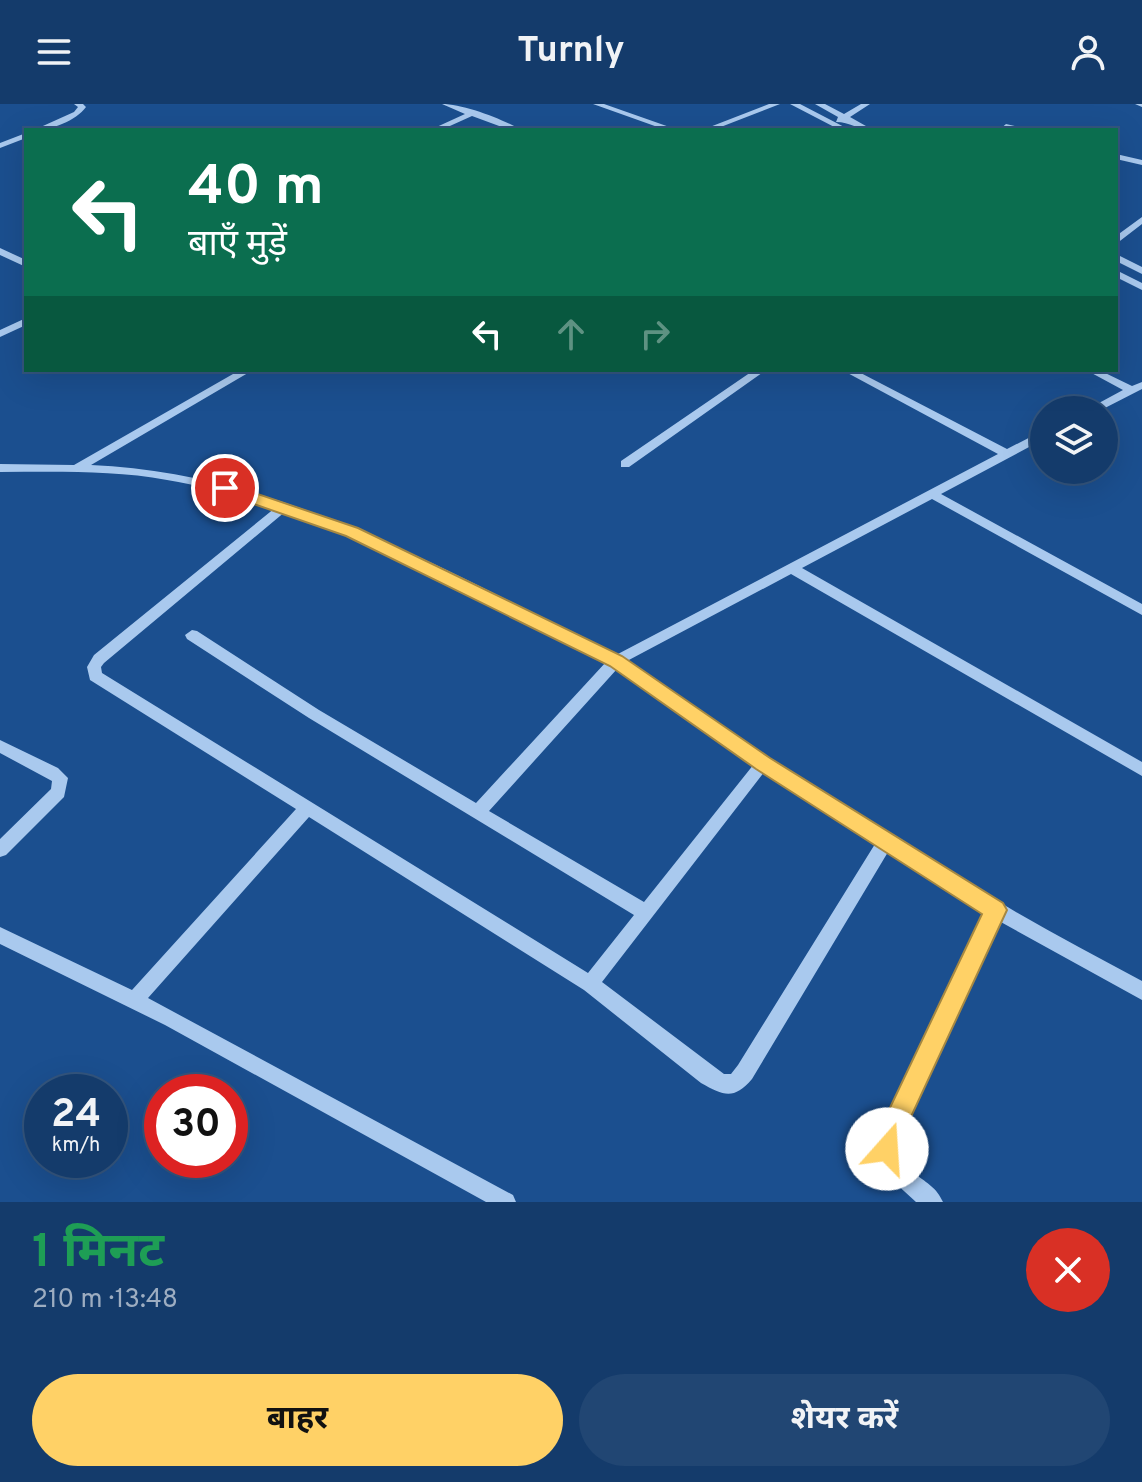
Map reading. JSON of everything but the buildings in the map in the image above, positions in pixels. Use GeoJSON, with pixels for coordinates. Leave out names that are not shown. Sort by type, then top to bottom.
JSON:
{"type":"FeatureCollection","features":[{"type":"Feature","properties":{"kind":"street"},"geometry":{"type":"LineString","coordinates":[[45,128],[77,114],[82,107],[78,104]]}},
{"type":"Feature","properties":{"kind":"street"},"geometry":{"type":"LineString","coordinates":[[446,104],[512,128]]}},
{"type":"Feature","properties":{"kind":"street"},"geometry":{"type":"LineString","coordinates":[[597,104],[668,128]]}},
{"type":"Feature","properties":{"kind":"street"},"geometry":{"type":"LineString","coordinates":[[711,128],[776,104]]}},
{"type":"Feature","properties":{"kind":"street"},"geometry":{"type":"LineString","coordinates":[[794,104],[842,128]]}},
{"type":"Feature","properties":{"kind":"street"},"geometry":{"type":"LineString","coordinates":[[819,104],[865,128]]}},
{"type":"Feature","properties":{"kind":"street"},"geometry":{"type":"LineString","coordinates":[[831,123],[866,104]]}},
{"type":"Feature","properties":{"kind":"street"},"geometry":{"type":"LineString","coordinates":[[439,128],[473,113]]}},
{"type":"Feature","properties":{"kind":"street"},"geometry":{"type":"LineString","coordinates":[[0,146],[24,136]]}},
{"type":"Feature","properties":{"kind":"street"},"geometry":{"type":"LineString","coordinates":[[1118,157],[1142,163]]}},
{"type":"Feature","properties":{"kind":"street"},"geometry":{"type":"LineString","coordinates":[[1118,239],[1142,220]]}},
{"type":"Feature","properties":{"kind":"street"},"geometry":{"type":"LineString","coordinates":[[0,251],[24,263]]}},
{"type":"Feature","properties":{"kind":"street"},"geometry":{"type":"LineString","coordinates":[[1118,258],[1142,271]]}},
{"type":"Feature","properties":{"kind":"street"},"geometry":{"type":"LineString","coordinates":[[1118,274],[1142,287]]}},
{"type":"Feature","properties":{"kind":"street"},"geometry":{"type":"LineString","coordinates":[[0,334],[24,322]]}},
{"type":"Feature","properties":{"kind":"street"},"geometry":{"type":"LineString","coordinates":[[75,469],[239,372]]}},
{"type":"Feature","properties":{"kind":"street"},"geometry":{"type":"LineString","coordinates":[[625,464],[758,372]]}},
{"type":"Feature","properties":{"kind":"street"},"geometry":{"type":"LineString","coordinates":[[851,372],[1006,453]]}},
{"type":"Feature","properties":{"kind":"street"},"geometry":{"type":"LineString","coordinates":[[1096,372],[1137,388]]}},
{"type":"Feature","properties":{"kind":"street"},"geometry":{"type":"LineString","coordinates":[[1118,397],[1137,388]]}},
{"type":"Feature","properties":{"kind":"street"},"geometry":{"type":"LineString","coordinates":[[479,811],[616,661],[1030,441]]}},
{"type":"Feature","properties":{"kind":"street"},"geometry":{"type":"LineString","coordinates":[[0,483],[5,468],[125,470],[225,488],[352,532],[616,661],[763,763],[885,842],[996,910],[1142,991]]}},
{"type":"Feature","properties":{"kind":"street"},"geometry":{"type":"LineString","coordinates":[[931,493],[1142,610]]}},
{"type":"Feature","properties":{"kind":"street"},"geometry":{"type":"LineString","coordinates":[[282,508],[99,659],[94,667],[95,676],[590,984],[722,1084],[735,1084],[745,1072],[885,842]]}},
{"type":"Feature","properties":{"kind":"street"},"geometry":{"type":"LineString","coordinates":[[791,568],[1142,770]]}},
{"type":"Feature","properties":{"kind":"street"},"geometry":{"type":"LineString","coordinates":[[192,635],[314,714],[645,912]]}},
{"type":"Feature","properties":{"kind":"street"},"geometry":{"type":"LineString","coordinates":[[0,746],[53,773],[60,778],[61,784],[58,792],[0,850]]}},
{"type":"Feature","properties":{"kind":"street"},"geometry":{"type":"LineString","coordinates":[[590,984],[763,763]]}},
{"type":"Feature","properties":{"kind":"street"},"geometry":{"type":"LineString","coordinates":[[134,1001],[307,808]]}},
{"type":"Feature","properties":{"kind":"street"},"geometry":{"type":"LineString","coordinates":[[933,1202],[898,1174],[887,1149],[890,1135],[996,910]]}},
{"type":"Feature","properties":{"kind":"street"},"geometry":{"type":"LineString","coordinates":[[0,935],[134,1001],[506,1202]]}},
{"type":"Feature","properties":{"kind":"route"},"geometry":{"type":"LineString","coordinates":[[225,488],[352,532],[616,661],[763,763],[996,910],[890,1135],[887,1149]]}}]}
